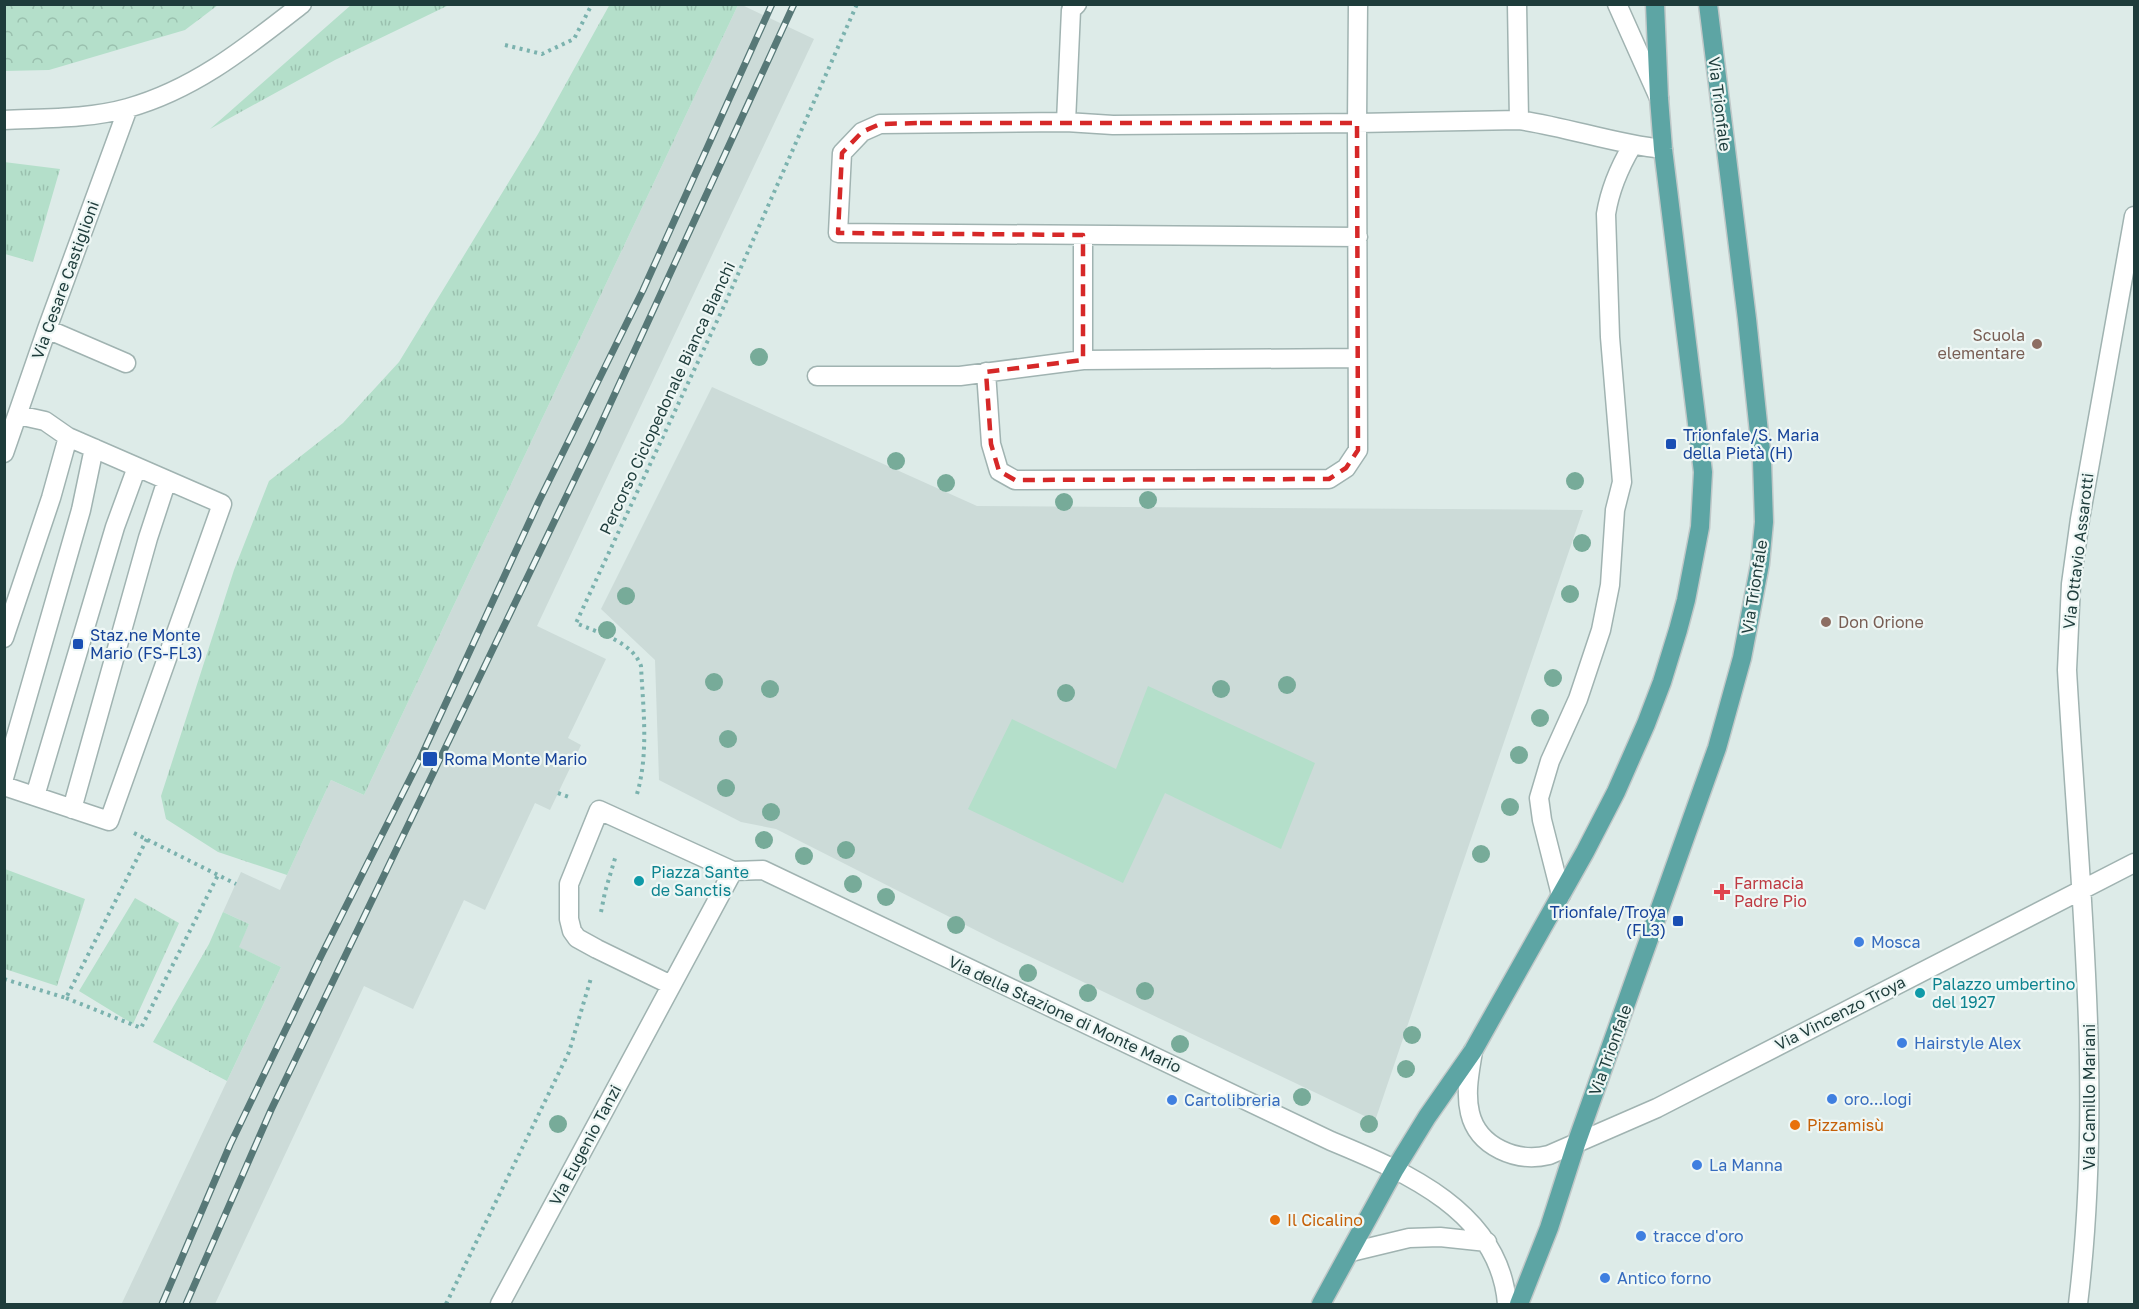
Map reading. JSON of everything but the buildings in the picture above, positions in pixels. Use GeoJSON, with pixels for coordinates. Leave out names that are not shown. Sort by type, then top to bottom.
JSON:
{"type":"FeatureCollection","features":[{"type":"Feature","properties":{"kind":"main road"},"geometry":{"type":"LineString","coordinates":[[1321,1305],[1395,1169],[1473,1051],[1616,792],[1658,693],[1686,600],[1700,526],[1703,472],[1663,149],[1655,4]]}},
{"type":"Feature","properties":{"kind":"main road","name":"Via Trionfale"},"geometry":{"type":"LineString","coordinates":[[1519,1305],[1549,1228],[1576,1144],[1718,748],[1742,658],[1760,564],[1764,522],[1760,441],[1708,4]]}},
{"type":"Feature","properties":{"kind":"street"},"geometry":{"type":"LineString","coordinates":[[4,120],[100,114],[128,108],[207,75],[233,58],[302,4]]}},
{"type":"Feature","properties":{"kind":"street"},"geometry":{"type":"LineString","coordinates":[[1066,122],[1071,10],[1077,4]]}},
{"type":"Feature","properties":{"kind":"street"},"geometry":{"type":"LineString","coordinates":[[986,372],[991,444],[999,471],[1015,480],[1329,479],[1346,468],[1358,450],[1358,4]]}},
{"type":"Feature","properties":{"kind":"street"},"geometry":{"type":"LineString","coordinates":[[1517,4],[1519,120]]}},
{"type":"Feature","properties":{"kind":"street"},"geometry":{"type":"LineString","coordinates":[[1617,4],[1659,98]]}},
{"type":"Feature","properties":{"kind":"street","name":"Via Cesare Castiglioni"},"geometry":{"type":"LineString","coordinates":[[4,453],[128,108]]}},
{"type":"Feature","properties":{"kind":"street"},"geometry":{"type":"LineString","coordinates":[[1358,237],[838,233],[842,153],[862,132],[880,124],[1066,122],[1113,125],[1519,120],[1632,146],[1663,149]]}},
{"type":"Feature","properties":{"kind":"street"},"geometry":{"type":"LineString","coordinates":[[1561,895],[1542,820],[1539,798],[1550,761],[1578,699],[1595,649],[1610,585],[1616,510],[1622,482],[1610,337],[1606,214],[1616,177],[1632,146]]}},
{"type":"Feature","properties":{"kind":"street","name":"Via Ottavio Assarotti"},"geometry":{"type":"LineString","coordinates":[[2080,890],[2067,670],[2068,618],[2080,519],[2134,216]]}},
{"type":"Feature","properties":{"kind":"street"},"geometry":{"type":"LineString","coordinates":[[1083,235],[1083,360]]}},
{"type":"Feature","properties":{"kind":"street"},"geometry":{"type":"LineString","coordinates":[[47,329],[126,363]]}},
{"type":"Feature","properties":{"kind":"street"},"geometry":{"type":"LineString","coordinates":[[817,376],[960,376],[1083,360],[1357,358]]}},
{"type":"Feature","properties":{"kind":"street"},"geometry":{"type":"LineString","coordinates":[[4,786],[109,821],[222,504],[68,437],[45,421],[18,415]]}},
{"type":"Feature","properties":{"kind":"street"},"geometry":{"type":"LineString","coordinates":[[4,638],[51,498],[68,437]]}},
{"type":"Feature","properties":{"kind":"street"},"geometry":{"type":"LineString","coordinates":[[4,778],[81,510],[93,448]]}},
{"type":"Feature","properties":{"kind":"street"},"geometry":{"type":"LineString","coordinates":[[35,796],[115,527],[136,467]]}},
{"type":"Feature","properties":{"kind":"street"},"geometry":{"type":"LineString","coordinates":[[72,808],[148,538],[167,480]]}},
{"type":"Feature","properties":{"kind":"street"},"geometry":{"type":"LineString","coordinates":[[4,590],[14,608]]}},
{"type":"Feature","properties":{"kind":"street"},"geometry":{"type":"LineString","coordinates":[[599,810],[733,871],[671,985],[597,949],[577,938],[572,931],[568,906],[569,884],[599,810]]}},
{"type":"Feature","properties":{"kind":"street","name":"Via Vincenzo Troya"},"geometry":{"type":"LineString","coordinates":[[1576,1144],[1657,1108],[2134,863]]}},
{"type":"Feature","properties":{"kind":"street","name":"Via della Stazione di Monte Mario"},"geometry":{"type":"LineString","coordinates":[[733,871],[763,870],[1331,1141],[1395,1169]]}},
{"type":"Feature","properties":{"kind":"street","name":"Via Camillo Mariani"},"geometry":{"type":"LineString","coordinates":[[2078,1305],[2089,1195],[2091,1072],[2080,890]]}},
{"type":"Feature","properties":{"kind":"street","name":"Via Eugenio Tanzi"},"geometry":{"type":"LineString","coordinates":[[500,1305],[671,985]]}},
{"type":"Feature","properties":{"kind":"street"},"geometry":{"type":"LineString","coordinates":[[1473,1051],[1468,1088],[1470,1113],[1478,1130],[1489,1143],[1501,1151],[1536,1158],[1576,1144]]}},
{"type":"Feature","properties":{"kind":"street"},"geometry":{"type":"LineString","coordinates":[[1395,1169],[1416,1179],[1472,1223],[1487,1242],[1500,1271],[1507,1305]]}},
{"type":"Feature","properties":{"kind":"street"},"geometry":{"type":"LineString","coordinates":[[1351,1252],[1409,1238],[1440,1237],[1487,1242]]}},
{"type":"Feature","properties":{"kind":"path"},"geometry":{"type":"LineString","coordinates":[[505,45],[542,54],[574,39],[592,4]]}},
{"type":"Feature","properties":{"kind":"path","name":"Percorso Ciclopedonale Bianca Bianchi"},"geometry":{"type":"LineString","coordinates":[[641,779],[644,726],[639,660],[626,646],[576,623],[724,306],[857,4]]}},
{"type":"Feature","properties":{"kind":"path"},"geometry":{"type":"LineString","coordinates":[[109,821],[236,884]]}},
{"type":"Feature","properties":{"kind":"path"},"geometry":{"type":"LineString","coordinates":[[446,1305],[569,1052],[591,978],[605,892],[620,841],[629,822]]}},
{"type":"Feature","properties":{"kind":"path"},"geometry":{"type":"LineString","coordinates":[[66,998],[147,839]]}},
{"type":"Feature","properties":{"kind":"path"},"geometry":{"type":"LineString","coordinates":[[4,979],[66,998],[141,1028],[218,875]]}},
{"type":"Feature","properties":{"kind":"highlighted area"},"geometry":{"type":"Polygon","coordinates":[[[920,123],[1357,123],[1358,450],[1346,468],[1329,479],[1015,480],[999,471],[991,444],[986,372],[1083,360],[1083,235],[838,233],[842,153],[862,132],[880,124],[920,123]]]}},
{"type":"Feature","properties":{"kind":"shaded area"},"geometry":{"type":"Polygon","coordinates":[[[738,5],[814,39],[537,626],[606,659],[568,738],[581,745],[550,810],[535,803],[485,910],[464,900],[413,1009],[364,986],[215,1304],[122,1303],[281,967],[238,947],[249,924],[223,912],[241,872],[280,890],[331,780],[364,795],[738,5]]]}},
{"type":"Feature","properties":{"kind":"shaded area"},"geometry":{"type":"Polygon","coordinates":[[[712,387],[977,506],[1583,510],[1375,1121],[999,942],[776,829],[741,822],[659,780],[655,660],[601,609],[712,387]]]}},
{"type":"Feature","properties":{"kind":"green space"},"geometry":{"type":"Polygon","coordinates":[[[610,4],[738,5],[364,795],[331,780],[287,875],[218,852],[166,819],[161,796],[234,570],[269,481],[343,423],[399,362],[538,134],[610,4]]]}},
{"type":"Feature","properties":{"kind":"green space"},"geometry":{"type":"Polygon","coordinates":[[[4,5],[218,5],[185,30],[49,70],[5,71],[4,5]]]}},
{"type":"Feature","properties":{"kind":"green space"},"geometry":{"type":"Polygon","coordinates":[[[351,5],[449,5],[335,60],[210,129],[351,5]]]}},
{"type":"Feature","properties":{"kind":"green space"},"geometry":{"type":"Polygon","coordinates":[[[4,162],[60,169],[33,262],[5,254],[4,162]]]}},
{"type":"Feature","properties":{"kind":"green space"},"geometry":{"type":"Polygon","coordinates":[[[1148,686],[1315,763],[1281,849],[1165,793],[1123,883],[968,809],[1012,719],[1116,769],[1148,686]]]}},
{"type":"Feature","properties":{"kind":"green space"},"geometry":{"type":"Polygon","coordinates":[[[5,869],[85,899],[57,986],[5,969],[5,869]]]}},
{"type":"Feature","properties":{"kind":"green space"},"geometry":{"type":"Polygon","coordinates":[[[135,898],[179,923],[133,1024],[79,991],[135,898]]]}},
{"type":"Feature","properties":{"kind":"green space"},"geometry":{"type":"Polygon","coordinates":[[[223,912],[249,924],[239,947],[281,967],[227,1081],[153,1042],[209,944],[223,912]]]}},
{"type":"Feature","properties":{"kind":"railway"},"geometry":{"type":"LineString","coordinates":[[162,1304],[230,1145],[321,956],[420,759],[539,501],[643,290],[772,4]]}},
{"type":"Feature","properties":{"kind":"railway"},"geometry":{"type":"LineString","coordinates":[[186,1304],[271,1110],[594,439],[794,4]]}},
{"type":"Feature","properties":{"kind":"place","name":"Scuola elementare"},"geometry":{"type":"Point","coordinates":[2037,344]}},
{"type":"Feature","properties":{"kind":"place","name":"Trionfale/S. Maria della Pietà (H)"},"geometry":{"type":"Point","coordinates":[1671,444]}},
{"type":"Feature","properties":{"kind":"place","name":"Don Orione"},"geometry":{"type":"Point","coordinates":[1826,622]}},
{"type":"Feature","properties":{"kind":"place","name":"Staz.ne Monte Mario (FS-FL3)"},"geometry":{"type":"Point","coordinates":[78,644]}},
{"type":"Feature","properties":{"kind":"place","name":"Roma Monte Mario"},"geometry":{"type":"Point","coordinates":[430,759]}},
{"type":"Feature","properties":{"kind":"place","name":"Piazza Sante de Sanctis"},"geometry":{"type":"Point","coordinates":[639,881]}},
{"type":"Feature","properties":{"kind":"place","name":"Farmacia Padre Pio"},"geometry":{"type":"Point","coordinates":[1722,892]}},
{"type":"Feature","properties":{"kind":"place","name":"Trionfale/Troya (FL3)"},"geometry":{"type":"Point","coordinates":[1678,921]}},
{"type":"Feature","properties":{"kind":"place","name":"Mosca"},"geometry":{"type":"Point","coordinates":[1859,942]}},
{"type":"Feature","properties":{"kind":"place","name":"Palazzo umbertino del 1927"},"geometry":{"type":"Point","coordinates":[1920,993]}},
{"type":"Feature","properties":{"kind":"place","name":"Hairstyle Alex"},"geometry":{"type":"Point","coordinates":[1902,1043]}},
{"type":"Feature","properties":{"kind":"place","name":"oro...logi"},"geometry":{"type":"Point","coordinates":[1832,1099]}},
{"type":"Feature","properties":{"kind":"place","name":"Cartolibreria"},"geometry":{"type":"Point","coordinates":[1172,1100]}},
{"type":"Feature","properties":{"kind":"place","name":"Pizzamisù"},"geometry":{"type":"Point","coordinates":[1795,1125]}},
{"type":"Feature","properties":{"kind":"place","name":"La Manna"},"geometry":{"type":"Point","coordinates":[1697,1165]}},
{"type":"Feature","properties":{"kind":"place","name":"Il Cicalino"},"geometry":{"type":"Point","coordinates":[1275,1220]}},
{"type":"Feature","properties":{"kind":"place","name":"tracce d'oro"},"geometry":{"type":"Point","coordinates":[1641,1236]}},
{"type":"Feature","properties":{"kind":"place","name":"Antico forno"},"geometry":{"type":"Point","coordinates":[1605,1278]}}]}
